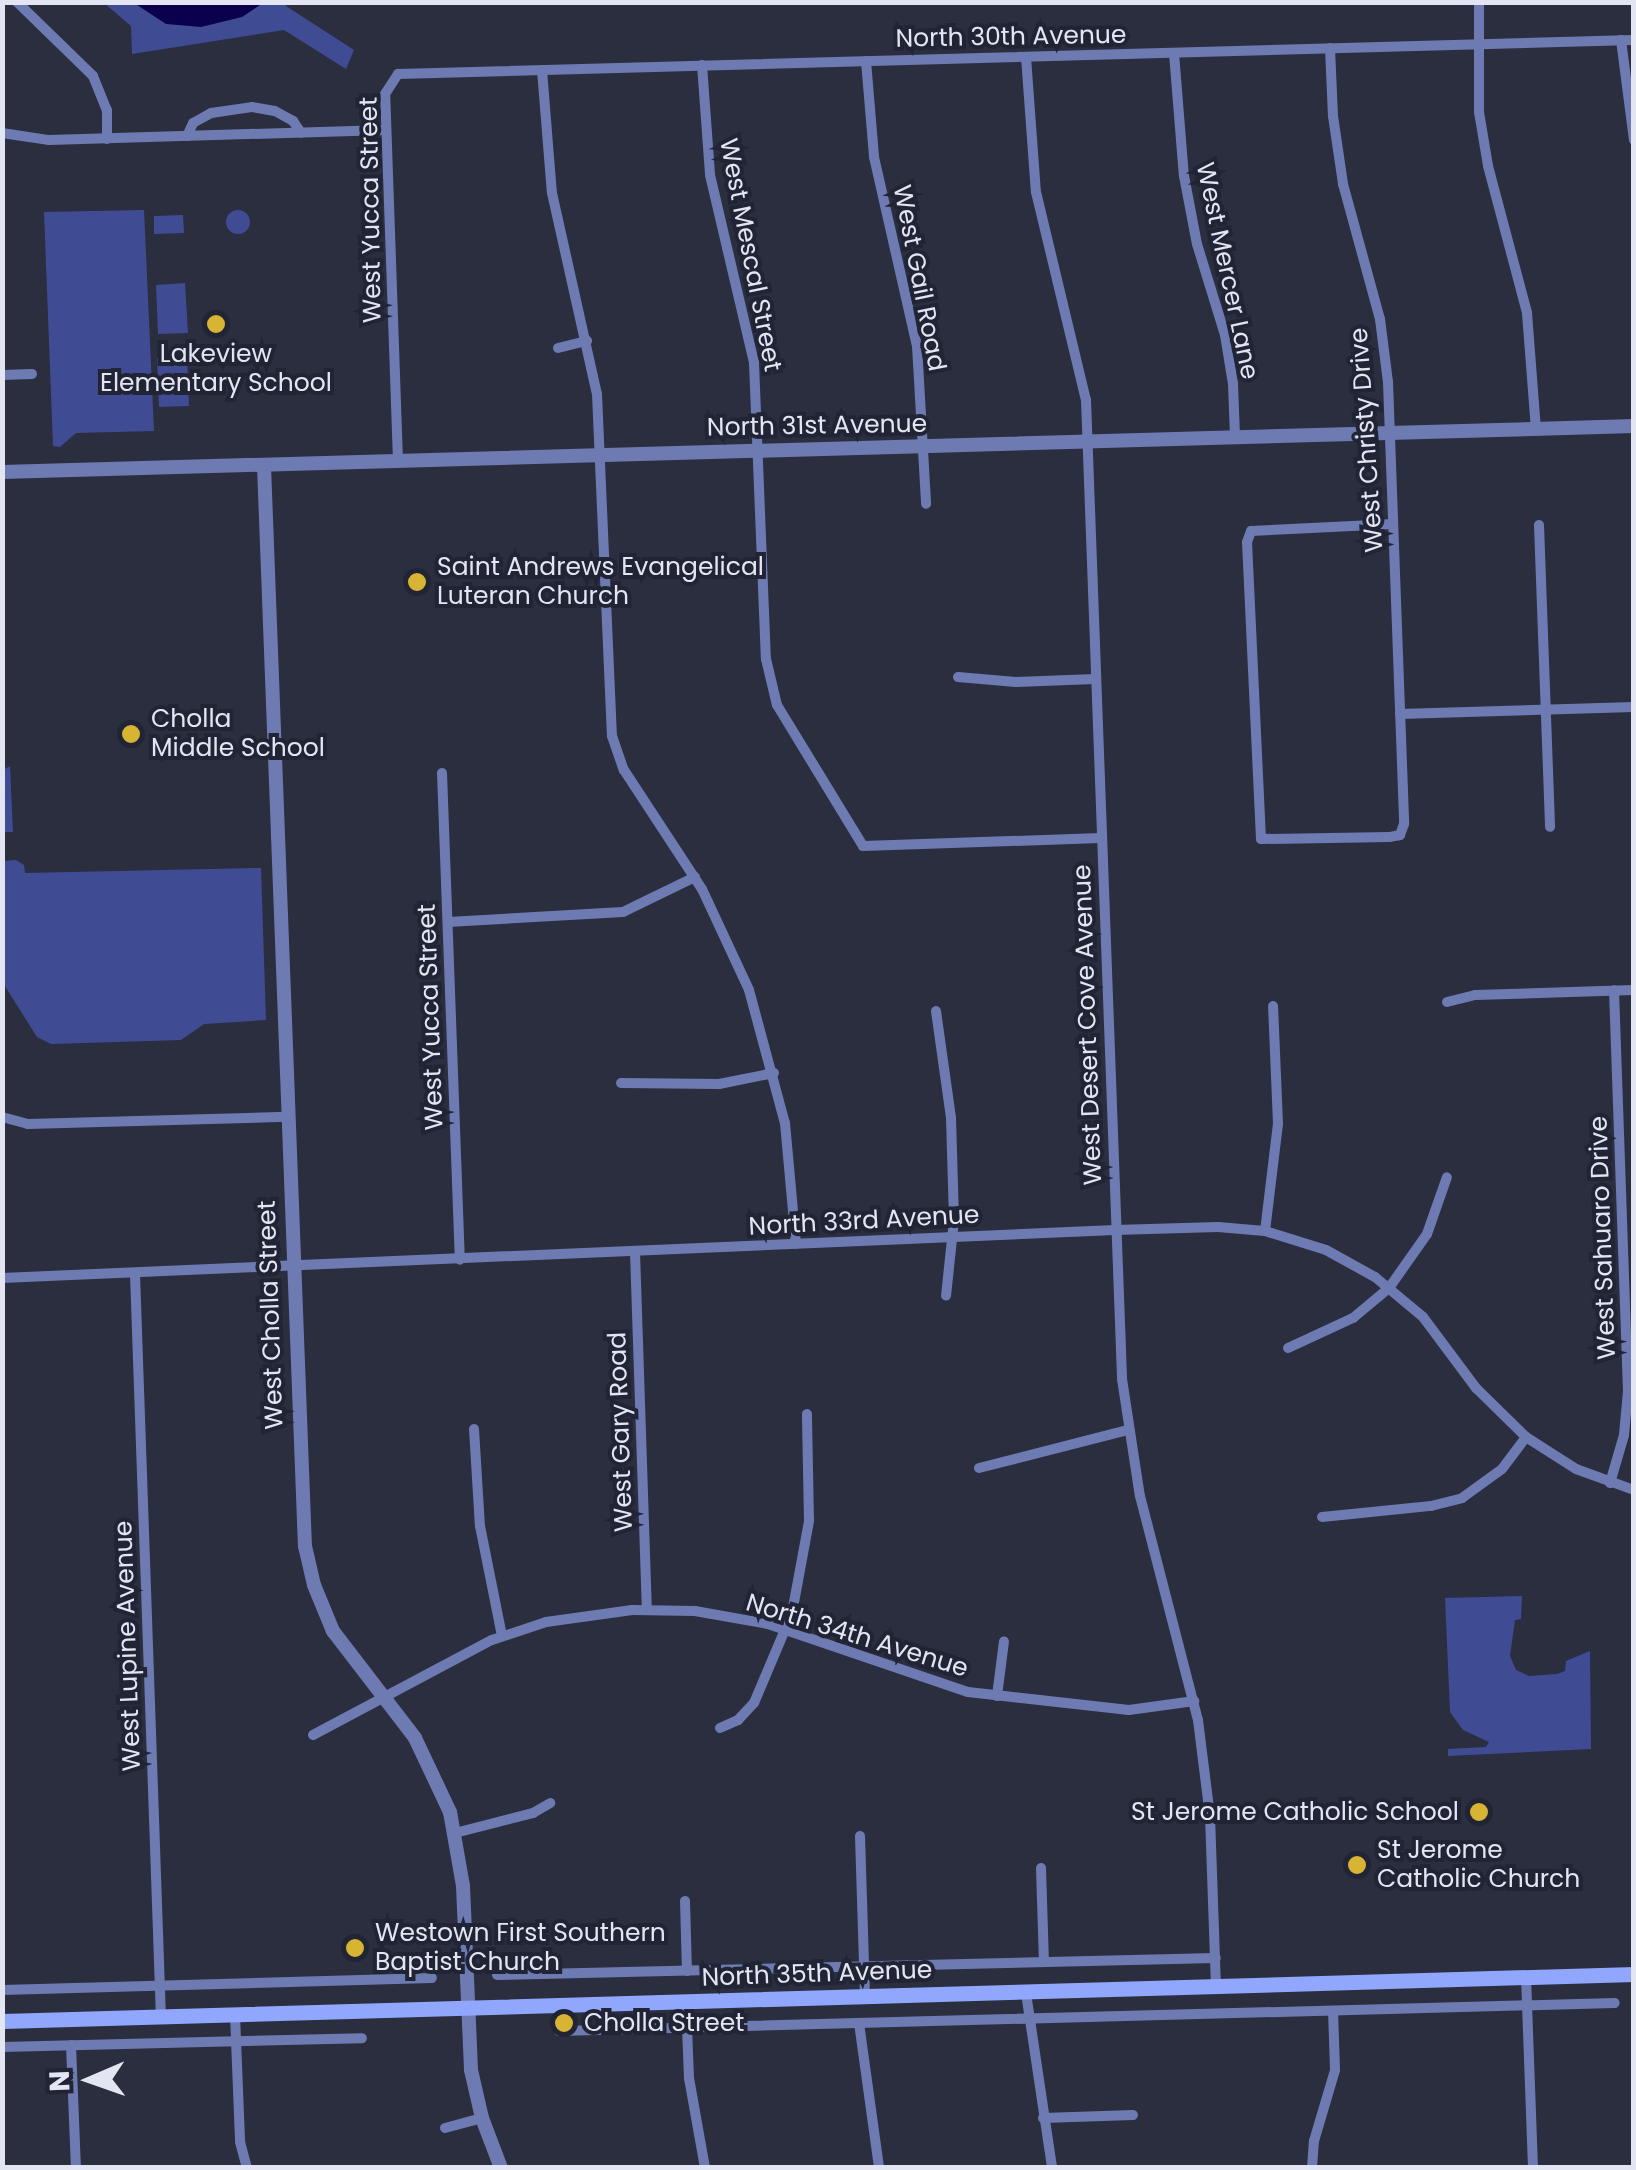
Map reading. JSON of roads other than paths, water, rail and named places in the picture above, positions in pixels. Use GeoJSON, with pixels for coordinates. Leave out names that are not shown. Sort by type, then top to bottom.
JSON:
{"type":"FeatureCollection","features":[{"type":"Feature","properties":{"kind":"main road","name":"North 35th Avenue"},"geometry":{"type":"LineString","coordinates":[[2,2021],[1634,1974]]}},
{"type":"Feature","properties":{"kind":"street"},"geometry":{"type":"LineString","coordinates":[[18,2],[93,76],[107,110],[108,139]]}},
{"type":"Feature","properties":{"kind":"street"},"geometry":{"type":"LineString","coordinates":[[1479,2],[1478,112],[1488,166],[1528,313],[1536,429]]}},
{"type":"Feature","properties":{"kind":"street"},"geometry":{"type":"LineString","coordinates":[[1628,40],[1634,140]]}},
{"type":"Feature","properties":{"kind":"street","name":"North 30th Avenue"},"geometry":{"type":"LineString","coordinates":[[392,79],[405,72],[1628,40]]}},
{"type":"Feature","properties":{"kind":"street","name":"West Christy Drive"},"geometry":{"type":"LineString","coordinates":[[1330,48],[1337,150],[1350,214],[1380,319],[1390,432],[1404,824],[1400,834],[1261,840],[1248,561],[1251,531],[1393,524]]}},
{"type":"Feature","properties":{"kind":"street","name":"West Mercer Lane"},"geometry":{"type":"LineString","coordinates":[[1174,53],[1184,176],[1197,244],[1224,335],[1233,384],[1234,437]]}},
{"type":"Feature","properties":{"kind":"street","name":"West Desert Cove Avenue"},"geometry":{"type":"LineString","coordinates":[[1026,57],[1036,192],[1082,376],[1087,442],[1118,1338],[1128,1430],[1149,1534],[1194,1701],[1210,1816],[1216,1988]]}},
{"type":"Feature","properties":{"kind":"street","name":"West Gail Road"},"geometry":{"type":"LineString","coordinates":[[866,61],[874,157],[916,346],[926,504]]}},
{"type":"Feature","properties":{"kind":"street","name":"West Mescal Street"},"geometry":{"type":"LineString","coordinates":[[702,66],[710,175],[754,362],[769,682],[777,705],[863,846],[1101,838]]}},
{"type":"Feature","properties":{"kind":"street"},"geometry":{"type":"LineString","coordinates":[[542,70],[552,194],[597,394],[612,736],[624,770],[695,877],[749,990],[774,1074],[793,1178],[796,1244]]}},
{"type":"Feature","properties":{"kind":"street","name":"West Yucca Street"},"geometry":{"type":"LineString","coordinates":[[392,79],[385,94],[398,461]]}},
{"type":"Feature","properties":{"kind":"street"},"geometry":{"type":"LineString","coordinates":[[187,136],[193,123],[210,113],[252,106],[284,116],[301,132]]}},
{"type":"Feature","properties":{"kind":"street"},"geometry":{"type":"LineString","coordinates":[[2,132],[34,139],[108,139],[386,130]]}},
{"type":"Feature","properties":{"kind":"street"},"geometry":{"type":"LineString","coordinates":[[558,348],[587,341]]}},
{"type":"Feature","properties":{"kind":"street"},"geometry":{"type":"LineString","coordinates":[[2,375],[32,374]]}},
{"type":"Feature","properties":{"kind":"street","name":"North 31st Avenue"},"geometry":{"type":"LineString","coordinates":[[2,472],[1634,426]]}},
{"type":"Feature","properties":{"kind":"street","name":"West Cholla Street"},"geometry":{"type":"LineString","coordinates":[[264,466],[305,1546],[314,1585],[334,1631],[429,1763],[455,1833],[464,1886],[471,2070],[482,2118],[500,2168]]}},
{"type":"Feature","properties":{"kind":"street"},"geometry":{"type":"LineString","coordinates":[[1539,526],[1550,827]]}},
{"type":"Feature","properties":{"kind":"street"},"geometry":{"type":"LineString","coordinates":[[958,677],[1016,682],[1095,679]]}},
{"type":"Feature","properties":{"kind":"street"},"geometry":{"type":"LineString","coordinates":[[1400,714],[1634,707]]}},
{"type":"Feature","properties":{"kind":"street","name":"West Yucca Street"},"geometry":{"type":"LineString","coordinates":[[442,773],[460,1260]]}},
{"type":"Feature","properties":{"kind":"street"},"geometry":{"type":"LineString","coordinates":[[448,922],[623,912],[695,877]]}},
{"type":"Feature","properties":{"kind":"street","name":"West Sahuaro Drive"},"geometry":{"type":"LineString","coordinates":[[1610,1483],[1624,1435],[1628,1392],[1614,990]]}},
{"type":"Feature","properties":{"kind":"street"},"geometry":{"type":"LineString","coordinates":[[1447,1002],[1475,994],[1634,990]]}},
{"type":"Feature","properties":{"kind":"street"},"geometry":{"type":"LineString","coordinates":[[1265,1231],[1278,1124],[1273,1006]]}},
{"type":"Feature","properties":{"kind":"street"},"geometry":{"type":"LineString","coordinates":[[936,1011],[950,1118],[953,1237],[946,1296]]}},
{"type":"Feature","properties":{"kind":"street"},"geometry":{"type":"LineString","coordinates":[[621,1083],[720,1084],[774,1074]]}},
{"type":"Feature","properties":{"kind":"street"},"geometry":{"type":"LineString","coordinates":[[2,1116],[28,1124],[286,1116]]}},
{"type":"Feature","properties":{"kind":"street"},"geometry":{"type":"LineString","coordinates":[[1288,1348],[1353,1318],[1389,1288],[1426,1234],[1447,1177]]}},
{"type":"Feature","properties":{"kind":"street","name":"North 33rd Avenue"},"geometry":{"type":"LineString","coordinates":[[2,1278],[1115,1230],[1218,1227],[1265,1231],[1326,1250],[1389,1288],[1422,1317],[1476,1388],[1526,1438],[1576,1469],[1634,1490]]}},
{"type":"Feature","properties":{"kind":"street","name":"West Gary Road"},"geometry":{"type":"LineString","coordinates":[[635,1252],[647,1610]]}},
{"type":"Feature","properties":{"kind":"street","name":"West Lupine Avenue"},"geometry":{"type":"LineString","coordinates":[[135,1274],[161,2017]]}},
{"type":"Feature","properties":{"kind":"street"},"geometry":{"type":"LineString","coordinates":[[720,1728],[738,1720],[754,1703],[786,1630],[802,1580],[810,1521],[807,1414]]}},
{"type":"Feature","properties":{"kind":"street"},"geometry":{"type":"LineString","coordinates":[[474,1429],[480,1526],[502,1636]]}},
{"type":"Feature","properties":{"kind":"street"},"geometry":{"type":"LineString","coordinates":[[980,1468],[1128,1430]]}},
{"type":"Feature","properties":{"kind":"street"},"geometry":{"type":"LineString","coordinates":[[1322,1517],[1431,1506],[1462,1498],[1502,1469],[1526,1438]]}},
{"type":"Feature","properties":{"kind":"street","name":"North 34th Avenue"},"geometry":{"type":"LineString","coordinates":[[312,1735],[382,1695],[502,1636],[578,1616],[647,1610],[695,1611],[786,1630],[951,1687],[998,1696],[1128,1710],[1194,1701]]}},
{"type":"Feature","properties":{"kind":"street","name":"North 34th Avenue"},"geometry":{"type":"LineString","coordinates":[[998,1696],[1004,1641]]}},
{"type":"Feature","properties":{"kind":"street"},"geometry":{"type":"LineString","coordinates":[[455,1833],[534,1813],[550,1803]]}},
{"type":"Feature","properties":{"kind":"street"},"geometry":{"type":"LineString","coordinates":[[860,1836],[865,1998]]}},
{"type":"Feature","properties":{"kind":"street"},"geometry":{"type":"LineString","coordinates":[[1041,1868],[1044,1962]]}},
{"type":"Feature","properties":{"kind":"street"},"geometry":{"type":"LineString","coordinates":[[685,1901],[687,1971]]}},
{"type":"Feature","properties":{"kind":"street","name":"North 35th Avenue"},"geometry":{"type":"LineString","coordinates":[[496,1975],[1216,1958]]}},
{"type":"Feature","properties":{"kind":"street"},"geometry":{"type":"LineString","coordinates":[[1526,1977],[1534,2168]]}},
{"type":"Feature","properties":{"kind":"street"},"geometry":{"type":"LineString","coordinates":[[2,1990],[432,1978]]}},
{"type":"Feature","properties":{"kind":"street"},"geometry":{"type":"LineString","coordinates":[[1026,1994],[1052,2168]]}},
{"type":"Feature","properties":{"kind":"street"},"geometry":{"type":"LineString","coordinates":[[686,2003],[689,2078],[704,2168]]}},
{"type":"Feature","properties":{"kind":"street","name":"North 35th Avenue"},"geometry":{"type":"LineString","coordinates":[[559,2032],[1616,2004]]}},
{"type":"Feature","properties":{"kind":"street"},"geometry":{"type":"LineString","coordinates":[[1312,2168],[1314,2141],[1335,2070],[1333,2011]]}},
{"type":"Feature","properties":{"kind":"street"},"geometry":{"type":"LineString","coordinates":[[235,2015],[240,2142],[247,2168]]}},
{"type":"Feature","properties":{"kind":"street"},"geometry":{"type":"LineString","coordinates":[[859,2023],[879,2168]]}},
{"type":"Feature","properties":{"kind":"street"},"geometry":{"type":"LineString","coordinates":[[2,2047],[362,2038]]}},
{"type":"Feature","properties":{"kind":"street"},"geometry":{"type":"LineString","coordinates":[[72,2045],[76,2168]]}},
{"type":"Feature","properties":{"kind":"street"},"geometry":{"type":"LineString","coordinates":[[1044,2118],[1134,2115]]}},
{"type":"Feature","properties":{"kind":"street"},"geometry":{"type":"LineString","coordinates":[[445,2128],[482,2118]]}},
{"type":"Feature","properties":{"kind":"place","name":"Lakeview Elementary School"},"geometry":{"type":"Point","coordinates":[216,324]}},
{"type":"Feature","properties":{"kind":"place","name":"Saint Andrews Evangelical Luteran Church"},"geometry":{"type":"Point","coordinates":[417,582]}},
{"type":"Feature","properties":{"kind":"place","name":"Cholla Middle School"},"geometry":{"type":"Point","coordinates":[131,734]}},
{"type":"Feature","properties":{"kind":"place","name":"St Jerome Catholic School"},"geometry":{"type":"Point","coordinates":[1479,1812]}},
{"type":"Feature","properties":{"kind":"place","name":"St Jerome Catholic Church"},"geometry":{"type":"Point","coordinates":[1357,1865]}},
{"type":"Feature","properties":{"kind":"place","name":"Westown First Southern Baptist Church"},"geometry":{"type":"Point","coordinates":[355,1948]}},
{"type":"Feature","properties":{"kind":"place","name":"Cholla Street"},"geometry":{"type":"Point","coordinates":[564,2023]}}]}
